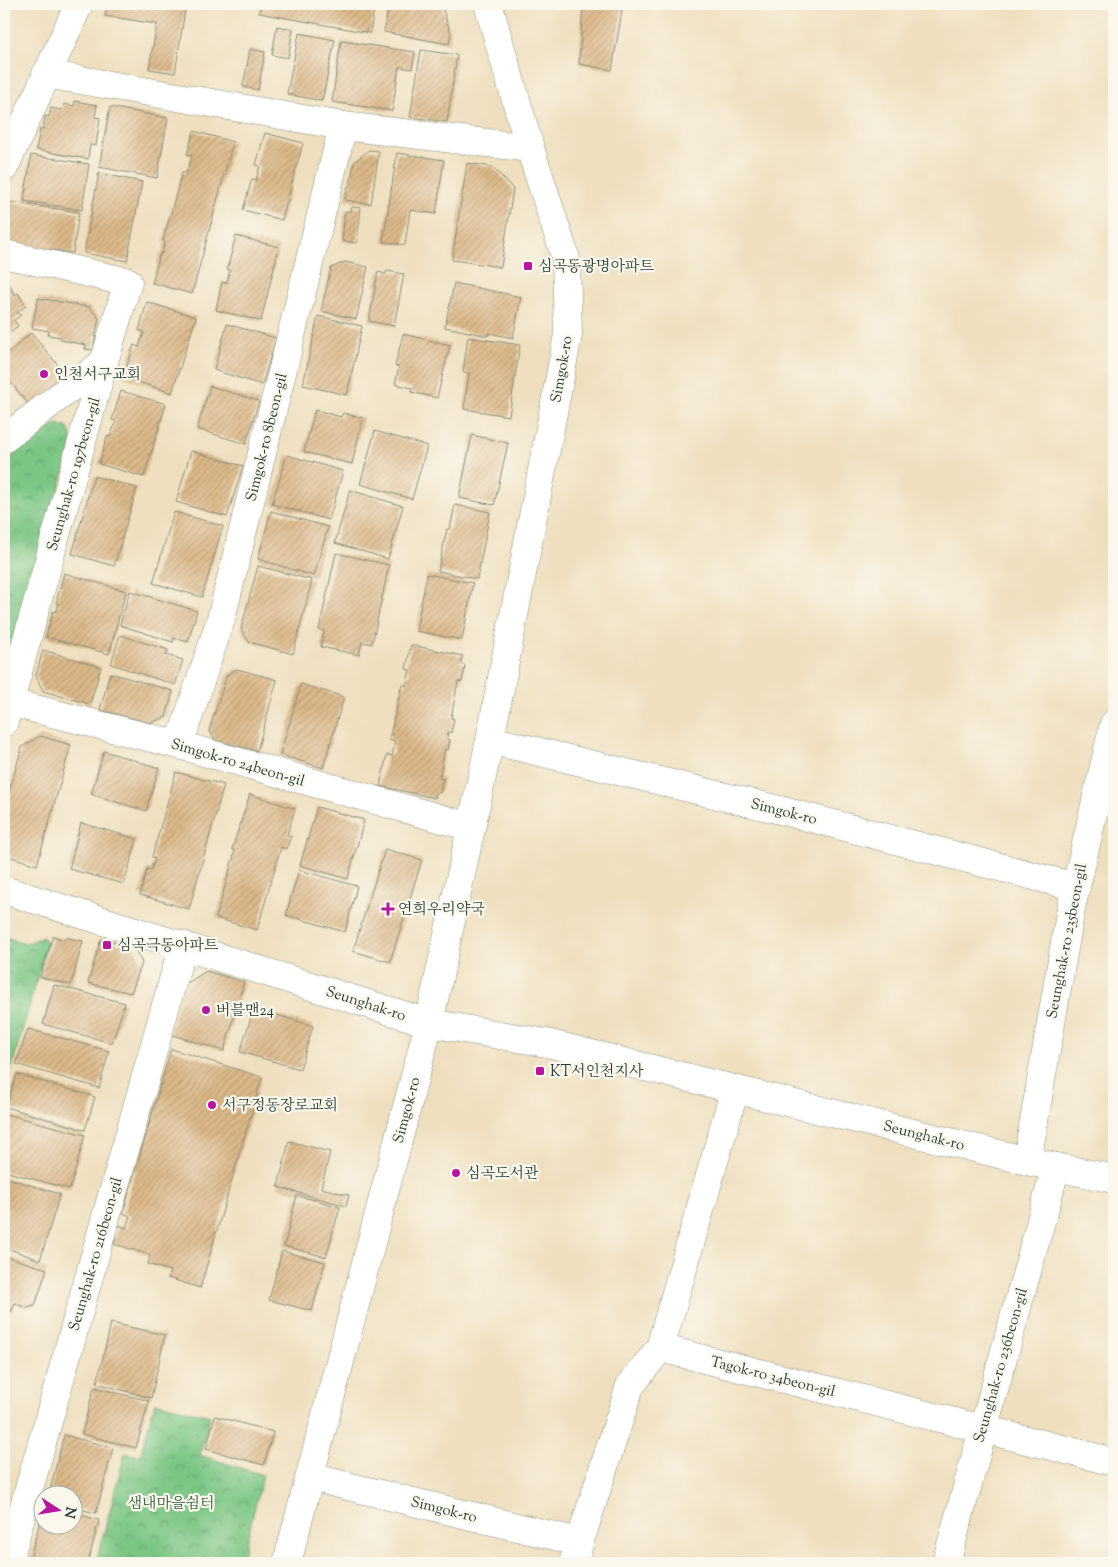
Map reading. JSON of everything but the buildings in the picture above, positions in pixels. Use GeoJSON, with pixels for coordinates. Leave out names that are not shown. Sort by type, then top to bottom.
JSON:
{"type":"FeatureCollection","features":[{"type":"Feature","properties":{"kind":"street"},"geometry":{"type":"LineString","coordinates":[[4,168],[79,4]]}},
{"type":"Feature","properties":{"kind":"street","name":"Simgok-ro"},"geometry":{"type":"LineString","coordinates":[[287,1563],[428,1023],[490,740],[568,335],[566,259],[530,148],[488,4]]}},
{"type":"Feature","properties":{"kind":"street"},"geometry":{"type":"LineString","coordinates":[[46,74],[343,126],[530,148]]}},
{"type":"Feature","properties":{"kind":"street","name":"Simgok-ro 8beon-gil"},"geometry":{"type":"LineString","coordinates":[[179,745],[221,619],[343,126]]}},
{"type":"Feature","properties":{"kind":"street","name":"Seunghak-ro 197beon-gil"},"geometry":{"type":"LineString","coordinates":[[4,254],[128,282],[6,709]]}},
{"type":"Feature","properties":{"kind":"street"},"geometry":{"type":"LineString","coordinates":[[4,439],[104,362]]}},
{"type":"Feature","properties":{"kind":"street","name":"Simgok-ro 24beon-gil"},"geometry":{"type":"LineString","coordinates":[[6,709],[179,745],[471,828]]}},
{"type":"Feature","properties":{"kind":"street","name":"Seunghak-ro 235beon-gil"},"geometry":{"type":"LineString","coordinates":[[1027,1160],[1076,887],[1114,724]]}},
{"type":"Feature","properties":{"kind":"street","name":"Simgok-ro"},"geometry":{"type":"LineString","coordinates":[[490,740],[776,809],[1076,887]]}},
{"type":"Feature","properties":{"kind":"street","name":"Seunghak-ro"},"geometry":{"type":"LineString","coordinates":[[4,890],[428,1023],[547,1042],[1027,1160],[1114,1179]]}},
{"type":"Feature","properties":{"kind":"street","name":"Seunghak-ro 216beon-gil"},"geometry":{"type":"LineString","coordinates":[[8,1563],[183,945]]}},
{"type":"Feature","properties":{"kind":"street"},"geometry":{"type":"LineString","coordinates":[[576,1553],[630,1386],[660,1348],[735,1089]]}},
{"type":"Feature","properties":{"kind":"street","name":"Seunghak-ro 236beon-gil"},"geometry":{"type":"LineString","coordinates":[[946,1563],[1056,1167]]}},
{"type":"Feature","properties":{"kind":"street","name":"Tagok-ro 34beon-gil"},"geometry":{"type":"LineString","coordinates":[[660,1348],[1114,1462]]}},
{"type":"Feature","properties":{"kind":"street","name":"Simgok-ro"},"geometry":{"type":"LineString","coordinates":[[310,1477],[576,1553]]}},
{"type":"Feature","properties":{"kind":"green space"},"geometry":{"type":"Polygon","coordinates":[[[59,424],[68,428],[73,441],[8,663],[4,666],[4,463],[48,429],[59,424]]]}},
{"type":"Feature","properties":{"kind":"green space"},"geometry":{"type":"Polygon","coordinates":[[[4,936],[25,944],[43,937],[47,944],[4,1095],[4,936]]]}},
{"type":"Feature","properties":{"kind":"green space","name":"샘내마을쉼터"},"geometry":{"type":"Polygon","coordinates":[[[155,1402],[210,1416],[200,1455],[263,1475],[241,1563],[185,1563],[171,1560],[170,1563],[96,1563],[125,1453],[140,1456],[155,1402]]]}},
{"type":"Feature","properties":{"kind":"place","name":"심곡동광명아파트"},"geometry":{"type":"Point","coordinates":[528,266]}},
{"type":"Feature","properties":{"kind":"place","name":"인천서구교회"},"geometry":{"type":"Point","coordinates":[44,374]}},
{"type":"Feature","properties":{"kind":"place","name":"연희우리약국"},"geometry":{"type":"Point","coordinates":[388,909]}},
{"type":"Feature","properties":{"kind":"place","name":"심곡극동아파트"},"geometry":{"type":"Point","coordinates":[107,945]}},
{"type":"Feature","properties":{"kind":"place","name":"버블맨24"},"geometry":{"type":"Point","coordinates":[206,1010]}},
{"type":"Feature","properties":{"kind":"place","name":"KT서인천지사"},"geometry":{"type":"Point","coordinates":[540,1071]}},
{"type":"Feature","properties":{"kind":"place","name":"서구정동장로교회"},"geometry":{"type":"Point","coordinates":[212,1105]}},
{"type":"Feature","properties":{"kind":"place","name":"심곡도서관"},"geometry":{"type":"Point","coordinates":[456,1173]}}]}
